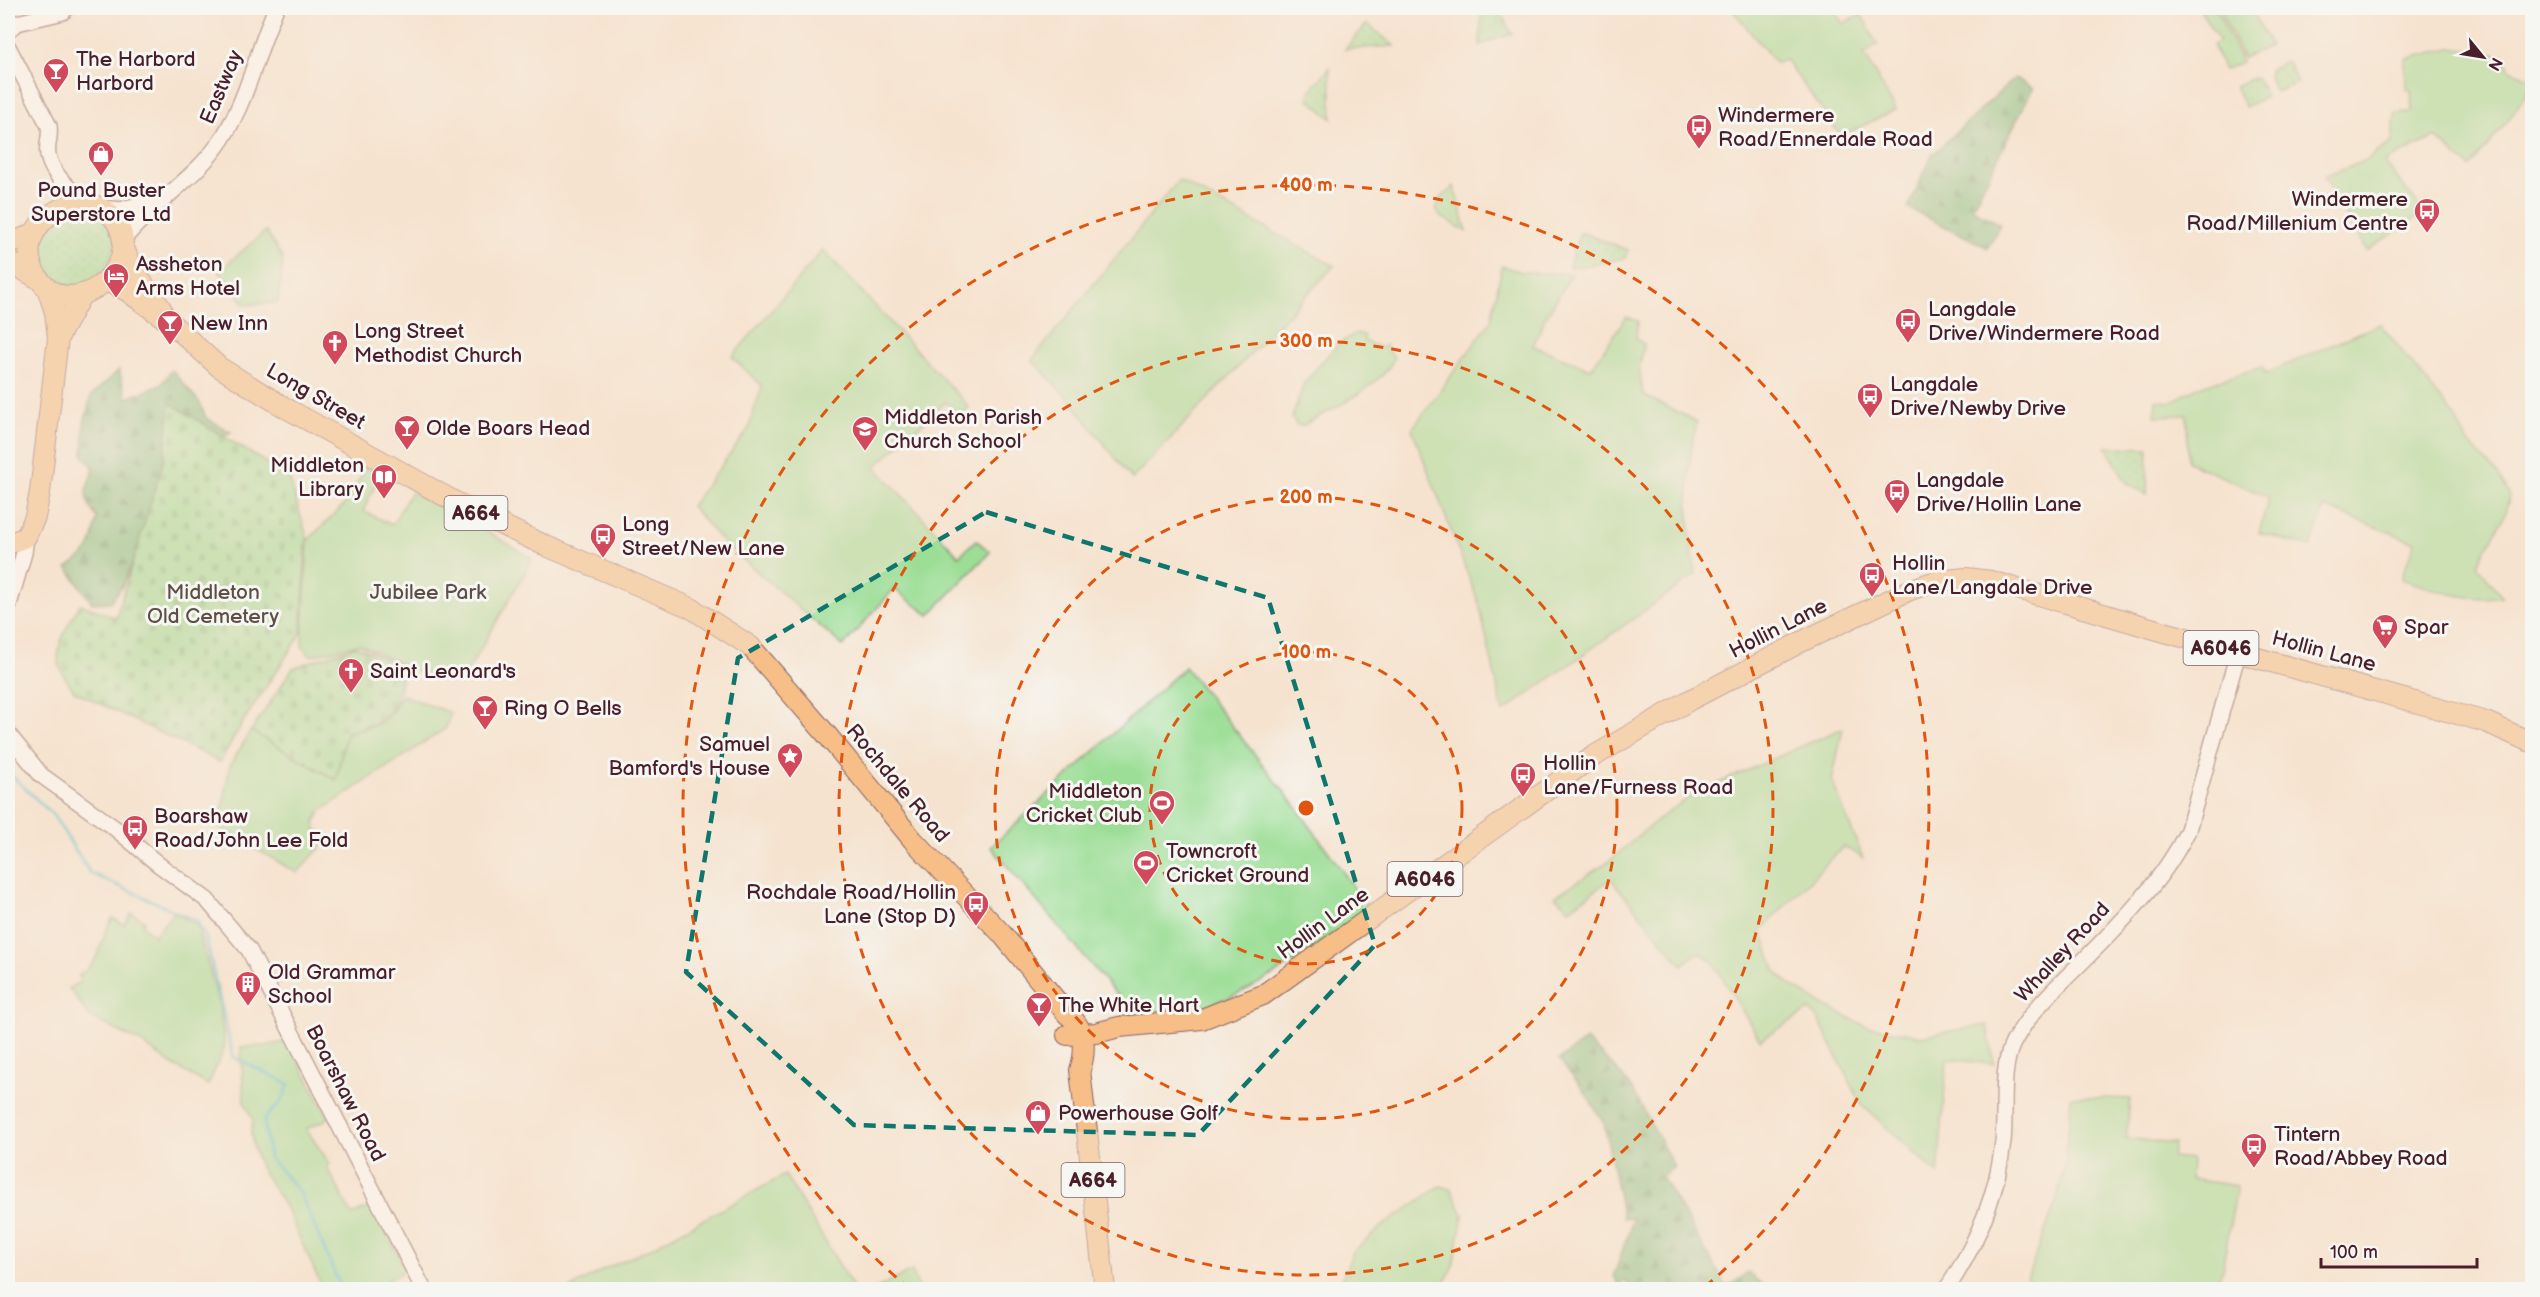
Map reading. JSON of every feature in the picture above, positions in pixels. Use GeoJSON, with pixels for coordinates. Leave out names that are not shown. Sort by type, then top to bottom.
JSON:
{"type":"FeatureCollection","features":[{"type":"Feature","properties":{"kind":"main road"},"geometry":{"type":"LineString","coordinates":[[17,541],[35,518],[58,338],[55,312],[42,283],[32,269],[28,252],[40,223],[56,209],[71,203],[93,205]]}},
{"type":"Feature","properties":{"kind":"main road","name":"A664"},"geometry":{"type":"LineString","coordinates":[[93,205],[115,219],[123,244]]}},
{"type":"Feature","properties":{"kind":"main road"},"geometry":{"type":"LineString","coordinates":[[8,244],[34,233]]}},
{"type":"Feature","properties":{"kind":"main road"},"geometry":{"type":"LineString","coordinates":[[8,261],[64,296],[82,294],[105,281],[118,266],[123,244]]}},
{"type":"Feature","properties":{"kind":"main road","name":"Long Street"},"geometry":{"type":"LineString","coordinates":[[123,244],[134,270],[171,323]]}},
{"type":"Feature","properties":{"kind":"main road","name":"Long Street"},"geometry":{"type":"LineString","coordinates":[[105,281],[125,289],[171,323],[219,367],[380,461],[470,510],[533,540],[676,601]]}},
{"type":"Feature","properties":{"kind":"main road"},"geometry":{"type":"LineString","coordinates":[[58,338],[82,294]]}},
{"type":"Feature","properties":{"kind":"main road","name":"Hollin Lane"},"geometry":{"type":"LineString","coordinates":[[1072,1026],[1106,1022],[1119,1028],[1202,1019],[1263,995],[1594,756],[1690,700],[1801,642],[1910,590],[1936,581],[1966,578],[1991,581],[2486,722],[2531,743]]}},
{"type":"Feature","properties":{"kind":"main road","name":"Rochdale Road"},"geometry":{"type":"LineString","coordinates":[[676,601],[723,627],[750,646],[762,658],[913,840],[1002,934],[1072,1026]]}},
{"type":"Feature","properties":{"kind":"main road","name":"A664"},"geometry":{"type":"LineString","coordinates":[[1072,1026],[1084,1053],[1080,1070],[1105,1290]]}},
{"type":"Feature","properties":{"kind":"street"},"geometry":{"type":"LineString","coordinates":[[8,30],[16,23],[63,12],[66,8]]}},
{"type":"Feature","properties":{"kind":"street","name":"Eastway"},"geometry":{"type":"LineString","coordinates":[[123,244],[164,197],[202,163],[222,140],[245,97],[265,34],[276,8]]}},
{"type":"Feature","properties":{"kind":"street"},"geometry":{"type":"LineString","coordinates":[[8,47],[49,126],[47,153],[50,164],[61,179],[93,205]]}},
{"type":"Feature","properties":{"kind":"street"},"geometry":{"type":"LineString","coordinates":[[56,209],[61,179]]}},
{"type":"Feature","properties":{"kind":"street","name":"Eastway"},"geometry":{"type":"LineString","coordinates":[[93,205],[122,210],[164,197]]}},
{"type":"Feature","properties":{"kind":"street"},"geometry":{"type":"LineString","coordinates":[[8,608],[24,553],[17,541]]}},
{"type":"Feature","properties":{"kind":"street","name":"Whalley Road"},"geometry":{"type":"LineString","coordinates":[[1946,1290],[1967,1258],[1983,1224],[1994,1189],[2003,1143],[2006,1071],[2011,1046],[2038,1005],[2131,910],[2164,870],[2182,842],[2188,830],[2238,653]]}},
{"type":"Feature","properties":{"kind":"street","name":"Boarshaw Road"},"geometry":{"type":"LineString","coordinates":[[8,734],[41,775],[116,829],[207,900],[249,950],[424,1290]]}},
{"type":"Feature","properties":{"kind":"highlighted area"},"geometry":{"type":"Polygon","coordinates":[[[986,512],[1268,598],[1375,945],[1198,1135],[854,1125],[686,972],[738,658],[986,512]]]}},
{"type":"Feature","properties":{"kind":"green space"},"geometry":{"type":"Polygon","coordinates":[[[1482,8],[1498,8],[1512,34],[1480,45],[1482,8]]]}},
{"type":"Feature","properties":{"kind":"green space"},"geometry":{"type":"Polygon","coordinates":[[[1731,8],[1835,8],[1833,9],[1843,24],[1861,14],[1877,45],[1864,54],[1896,110],[1841,136],[1785,59],[1776,63],[1731,8]]]}},
{"type":"Feature","properties":{"kind":"green space"},"geometry":{"type":"Polygon","coordinates":[[[2199,8],[2220,8],[2217,10],[2242,62],[2224,70],[2213,45],[2219,41],[2199,8]]]}},
{"type":"Feature","properties":{"kind":"green space"},"geometry":{"type":"Polygon","coordinates":[[[2231,8],[2251,8],[2270,46],[2243,58],[2221,12],[2231,8]]]}},
{"type":"Feature","properties":{"kind":"green space"},"geometry":{"type":"Polygon","coordinates":[[[1367,24],[1395,46],[1345,49],[1367,24]]]}},
{"type":"Feature","properties":{"kind":"green space"},"geometry":{"type":"Polygon","coordinates":[[[2451,48],[2503,55],[2510,70],[2532,79],[2532,84],[2515,111],[2470,168],[2435,137],[2384,162],[2424,212],[2367,251],[2324,177],[2365,161],[2392,142],[2395,113],[2412,112],[2411,90],[2406,89],[2405,59],[2451,48]]]}},
{"type":"Feature","properties":{"kind":"green space"},"geometry":{"type":"Polygon","coordinates":[[[2288,61],[2297,83],[2276,92],[2268,75],[2270,69],[2288,61]]]}},
{"type":"Feature","properties":{"kind":"green space"},"geometry":{"type":"Polygon","coordinates":[[[1330,67],[1332,119],[1309,99],[1310,91],[1330,67]]]}},
{"type":"Feature","properties":{"kind":"green space"},"geometry":{"type":"Polygon","coordinates":[[[2015,78],[2033,88],[1972,209],[2000,224],[1988,248],[1908,208],[1932,155],[2015,78]]]}},
{"type":"Feature","properties":{"kind":"green space"},"geometry":{"type":"Polygon","coordinates":[[[2253,78],[2257,79],[2266,97],[2245,107],[2235,86],[2253,78]]]}},
{"type":"Feature","properties":{"kind":"green space"},"geometry":{"type":"Polygon","coordinates":[[[1179,180],[1334,266],[1132,479],[1069,399],[1032,360],[1179,180]]]}},
{"type":"Feature","properties":{"kind":"green space"},"geometry":{"type":"Polygon","coordinates":[[[1454,186],[1467,232],[1440,216],[1436,209],[1441,198],[1454,186]]]}},
{"type":"Feature","properties":{"kind":"green space"},"geometry":{"type":"Polygon","coordinates":[[[83,210],[105,219],[116,241],[107,269],[82,285],[70,286],[44,273],[37,246],[53,222],[83,210]]]}},
{"type":"Feature","properties":{"kind":"green space"},"geometry":{"type":"Polygon","coordinates":[[[266,231],[283,259],[278,302],[246,305],[219,271],[266,231]]]}},
{"type":"Feature","properties":{"kind":"green space"},"geometry":{"type":"Polygon","coordinates":[[[1580,232],[1628,250],[1625,258],[1569,267],[1580,232]]]}},
{"type":"Feature","properties":{"kind":"green space","name":"Middleton Parish Church School"},"geometry":{"type":"Polygon","coordinates":[[[823,250],[969,407],[961,416],[946,402],[875,467],[959,556],[976,540],[990,552],[929,615],[894,589],[843,646],[723,542],[691,506],[748,430],[762,386],[732,357],[823,250]]]}},
{"type":"Feature","properties":{"kind":"green space"},"geometry":{"type":"Polygon","coordinates":[[[1502,266],[1522,272],[1572,274],[1545,318],[1533,346],[1591,369],[1626,317],[1638,321],[1636,339],[1644,344],[1639,367],[1643,395],[1697,422],[1690,458],[1688,498],[1696,574],[1503,712],[1479,604],[1412,429],[1491,321],[1502,266]]]}},
{"type":"Feature","properties":{"kind":"green space"},"geometry":{"type":"Polygon","coordinates":[[[2380,324],[2454,416],[2466,440],[2499,476],[2510,496],[2503,519],[2477,565],[2502,596],[2476,598],[2463,596],[2401,579],[2415,542],[2324,507],[2311,547],[2259,533],[2269,497],[2188,462],[2187,415],[2155,416],[2156,400],[2171,402],[2196,388],[2262,367],[2265,374],[2380,324]]]}},
{"type":"Feature","properties":{"kind":"green space"},"geometry":{"type":"Polygon","coordinates":[[[1356,333],[1364,335],[1364,341],[1381,348],[1385,345],[1394,358],[1388,369],[1354,397],[1302,426],[1297,425],[1292,418],[1304,383],[1337,345],[1356,333]]]}},
{"type":"Feature","properties":{"kind":"green space"},"geometry":{"type":"Polygon","coordinates":[[[119,370],[127,398],[161,385],[172,370],[200,403],[206,418],[231,432],[212,443],[174,424],[165,441],[173,467],[122,587],[110,602],[92,603],[67,568],[90,548],[97,518],[86,494],[94,468],[83,455],[84,423],[91,396],[119,370]]]}},
{"type":"Feature","properties":{"kind":"green space","name":"Middleton Old Cemetery"},"geometry":{"type":"Polygon","coordinates":[[[170,403],[289,477],[307,537],[301,634],[244,720],[220,762],[74,691],[62,673],[59,662],[60,644],[80,604],[116,618],[164,459],[170,403]]]}},
{"type":"Feature","properties":{"kind":"green space"},"geometry":{"type":"Polygon","coordinates":[[[2106,447],[2148,448],[2147,495],[2126,482],[2106,447]]]}},
{"type":"Feature","properties":{"kind":"green space","name":"Jubilee Park"},"geometry":{"type":"Polygon","coordinates":[[[366,467],[380,476],[363,511],[392,525],[411,492],[483,529],[531,558],[531,562],[465,676],[446,680],[418,671],[359,644],[311,656],[302,646],[308,540],[345,504],[366,467]]]}},
{"type":"Feature","properties":{"kind":"green space"},"geometry":{"type":"Polygon","coordinates":[[[356,646],[402,666],[401,681],[395,703],[383,718],[373,724],[347,732],[336,780],[251,731],[293,668],[356,646]]]}},
{"type":"Feature","properties":{"kind":"green space","name":"Middleton Cricket Club"},"geometry":{"type":"Polygon","coordinates":[[[1185,667],[1294,804],[1369,908],[1286,967],[1241,992],[1218,1002],[1186,1011],[1134,1015],[991,847],[1185,667]]]}},
{"type":"Feature","properties":{"kind":"green space"},"geometry":{"type":"Polygon","coordinates":[[[402,695],[451,713],[446,728],[321,811],[315,821],[316,830],[330,837],[297,873],[219,827],[230,765],[251,731],[336,780],[347,732],[368,728],[381,722],[402,695]]]}},
{"type":"Feature","properties":{"kind":"green space"},"geometry":{"type":"Polygon","coordinates":[[[1843,728],[1832,781],[1863,858],[1844,846],[1761,930],[1775,970],[1789,984],[1824,1006],[1866,1026],[1920,1036],[1987,1025],[1994,1064],[1947,1059],[1938,1174],[1862,1105],[1818,1019],[1809,1010],[1760,1040],[1713,962],[1699,952],[1682,965],[1611,879],[1569,909],[1555,896],[1608,862],[1656,821],[1694,794],[1843,728]]]}},
{"type":"Feature","properties":{"kind":"green space"},"geometry":{"type":"Polygon","coordinates":[[[174,912],[197,925],[219,1003],[225,1047],[208,1085],[173,1065],[140,1042],[90,1017],[69,988],[80,982],[79,975],[92,964],[113,918],[124,925],[132,913],[145,921],[142,925],[154,936],[174,912]]]}},
{"type":"Feature","properties":{"kind":"green space"},"geometry":{"type":"Polygon","coordinates":[[[1586,1040],[1617,1070],[1633,1090],[1674,1167],[1662,1177],[1727,1287],[1748,1273],[1768,1289],[1633,1290],[1625,1281],[1618,1285],[1614,1275],[1633,1219],[1623,1218],[1604,1123],[1583,1089],[1559,1060],[1586,1040]]]}},
{"type":"Feature","properties":{"kind":"green space"},"geometry":{"type":"Polygon","coordinates":[[[288,1041],[329,1118],[306,1129],[330,1164],[327,1167],[352,1215],[372,1206],[406,1269],[377,1285],[323,1289],[285,1206],[260,1167],[251,1134],[253,1120],[244,1101],[241,1047],[265,1046],[288,1041]]]}},
{"type":"Feature","properties":{"kind":"green space"},"geometry":{"type":"Polygon","coordinates":[[[2071,1097],[2130,1099],[2126,1138],[2174,1144],[2172,1157],[2191,1159],[2190,1179],[2237,1186],[2222,1270],[2215,1289],[2023,1289],[2057,1200],[2066,1158],[2071,1097]]]}},
{"type":"Feature","properties":{"kind":"green space"},"geometry":{"type":"Polygon","coordinates":[[[785,1175],[854,1289],[569,1289],[649,1249],[785,1175]]]}},
{"type":"Feature","properties":{"kind":"green space"},"geometry":{"type":"Polygon","coordinates":[[[1440,1186],[1451,1189],[1463,1215],[1453,1268],[1440,1289],[1341,1289],[1340,1284],[1353,1252],[1380,1228],[1440,1186]]]}},
{"type":"Feature","properties":{"kind":"green space"},"geometry":{"type":"Polygon","coordinates":[[[912,1271],[919,1288],[874,1289],[912,1271]]]}},
{"type":"Feature","properties":{"kind":"waterway"},"geometry":{"type":"LineString","coordinates":[[8,772],[53,815],[90,873],[197,921],[206,939],[233,1057],[289,1084],[282,1101],[264,1119],[269,1157],[300,1193],[341,1288]]}},
{"type":"Feature","properties":{"kind":"place","name":"The Harbord Harbord"},"geometry":{"type":"Point","coordinates":[56,94]}},
{"type":"Feature","properties":{"kind":"place","name":"Windermere Road/Ennerdale Road"},"geometry":{"type":"Point","coordinates":[1699,150]}},
{"type":"Feature","properties":{"kind":"place","name":"Pound Buster Superstore Ltd"},"geometry":{"type":"Point","coordinates":[101,177]}},
{"type":"Feature","properties":{"kind":"place","name":"Windermere Road/Millenium Centre"},"geometry":{"type":"Point","coordinates":[2427,234]}},
{"type":"Feature","properties":{"kind":"place","name":"Assheton Arms Hotel"},"geometry":{"type":"Point","coordinates":[116,299]}},
{"type":"Feature","properties":{"kind":"place","name":"Langdale Drive/Windermere Road"},"geometry":{"type":"Point","coordinates":[1908,344]}},
{"type":"Feature","properties":{"kind":"place","name":"New Inn"},"geometry":{"type":"Point","coordinates":[170,346]}},
{"type":"Feature","properties":{"kind":"place","name":"Long Street Methodist Church"},"geometry":{"type":"Point","coordinates":[335,366]}},
{"type":"Feature","properties":{"kind":"place","name":"Langdale Drive/Newby Drive"},"geometry":{"type":"Point","coordinates":[1870,419]}},
{"type":"Feature","properties":{"kind":"place","name":"Olde Boars Head"},"geometry":{"type":"Point","coordinates":[407,451]}},
{"type":"Feature","properties":{"kind":"place","name":"Middleton Parish Church School"},"geometry":{"type":"Point","coordinates":[865,452]}},
{"type":"Feature","properties":{"kind":"place","name":"Middleton Library"},"geometry":{"type":"Point","coordinates":[384,500]}},
{"type":"Feature","properties":{"kind":"place","name":"Langdale Drive/Hollin Lane"},"geometry":{"type":"Point","coordinates":[1897,515]}},
{"type":"Feature","properties":{"kind":"place","name":"Long Street/New Lane"},"geometry":{"type":"Point","coordinates":[603,559]}},
{"type":"Feature","properties":{"kind":"place","name":"Hollin Lane/Langdale Drive"},"geometry":{"type":"Point","coordinates":[1872,598]}},
{"type":"Feature","properties":{"kind":"place","name":"Spar"},"geometry":{"type":"Point","coordinates":[2385,650]}},
{"type":"Feature","properties":{"kind":"place","name":"Saint Leonard's"},"geometry":{"type":"Point","coordinates":[351,694]}},
{"type":"Feature","properties":{"kind":"place","name":"Ring O Bells"},"geometry":{"type":"Point","coordinates":[485,731]}},
{"type":"Feature","properties":{"kind":"place","name":"Samuel Bamford's House"},"geometry":{"type":"Point","coordinates":[790,779]}},
{"type":"Feature","properties":{"kind":"place","name":"Hollin Lane/Furness Road"},"geometry":{"type":"Point","coordinates":[1523,798]}},
{"type":"Feature","properties":{"kind":"place","name":"Middleton Cricket Club"},"geometry":{"type":"Point","coordinates":[1162,826]}},
{"type":"Feature","properties":{"kind":"place","name":"Boarshaw Road/John Lee Fold"},"geometry":{"type":"Point","coordinates":[135,851]}},
{"type":"Feature","properties":{"kind":"place","name":"Towncroft Cricket Ground"},"geometry":{"type":"Point","coordinates":[1146,886]}},
{"type":"Feature","properties":{"kind":"place","name":"Rochdale Road/Hollin Lane (Stop D)"},"geometry":{"type":"Point","coordinates":[976,927]}},
{"type":"Feature","properties":{"kind":"place","name":"Old Grammar School"},"geometry":{"type":"Point","coordinates":[248,1007]}},
{"type":"Feature","properties":{"kind":"place","name":"The White Hart"},"geometry":{"type":"Point","coordinates":[1039,1028]}},
{"type":"Feature","properties":{"kind":"place","name":"Powerhouse Golf"},"geometry":{"type":"Point","coordinates":[1038,1136]}},
{"type":"Feature","properties":{"kind":"place","name":"Tintern Road/Abbey Road"},"geometry":{"type":"Point","coordinates":[2254,1169]}}]}
